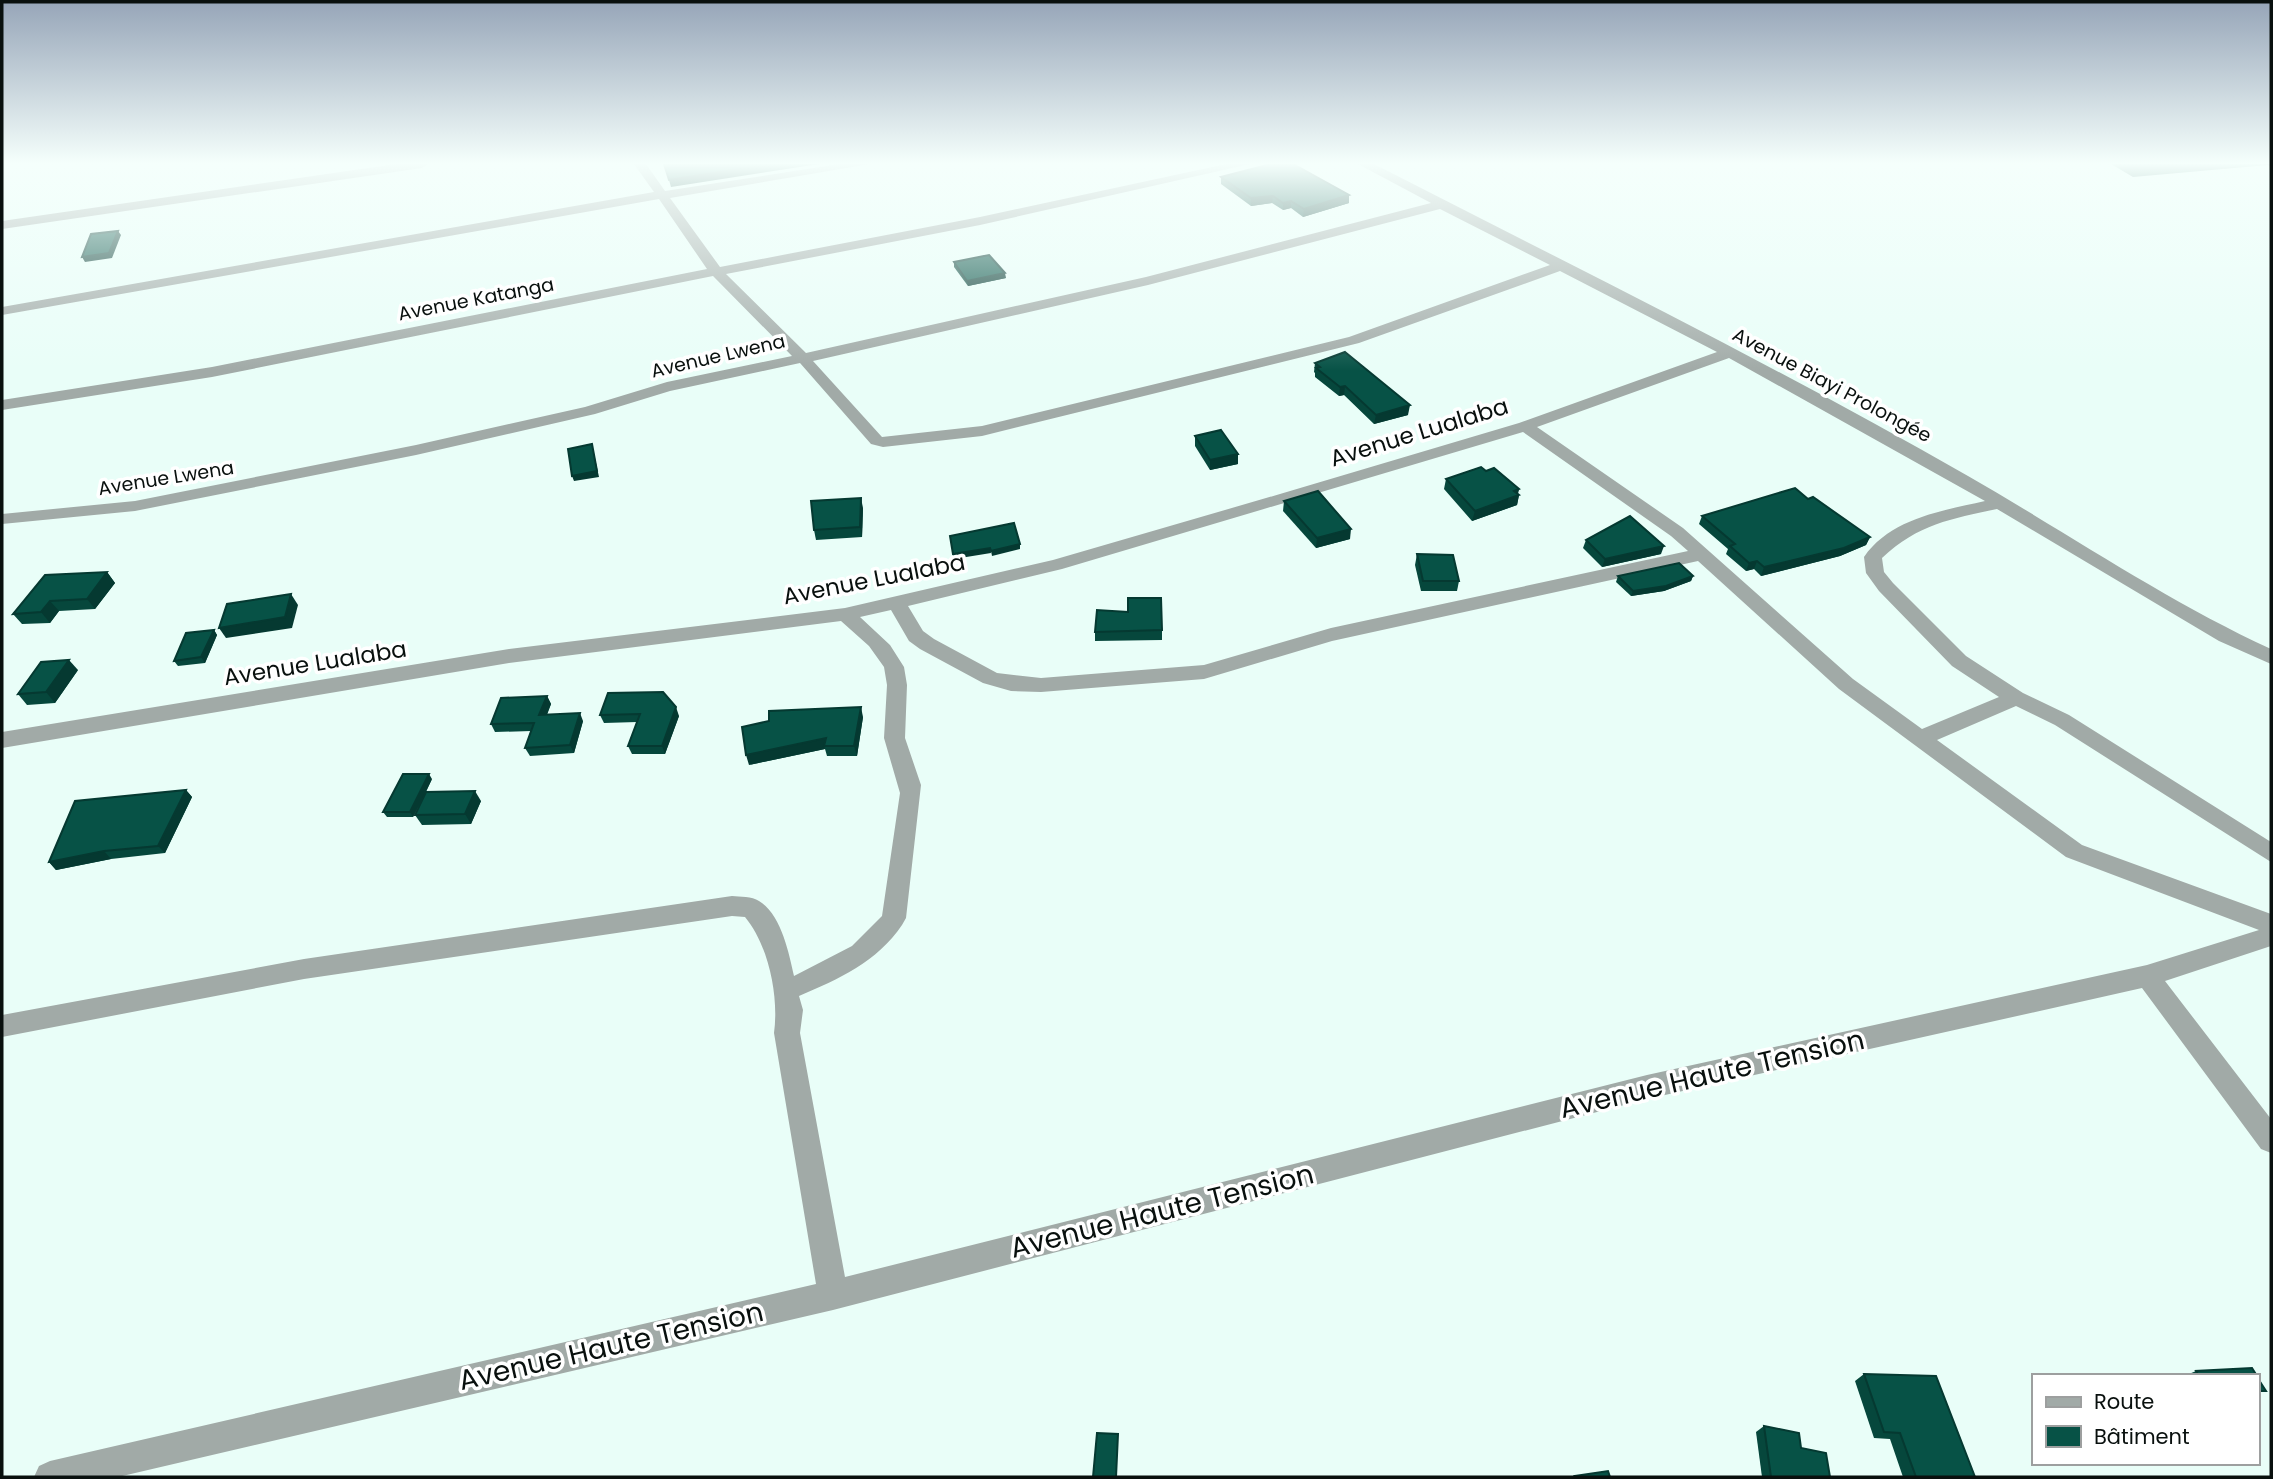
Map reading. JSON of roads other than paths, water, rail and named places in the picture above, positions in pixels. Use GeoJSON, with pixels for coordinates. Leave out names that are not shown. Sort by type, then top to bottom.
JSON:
{"type":"FeatureCollection","features":[{"type":"Feature","properties":{"kind":"street"},"geometry":{"type":"LineString","coordinates":[[2,311],[436,233]]}},
{"type":"Feature","properties":{"kind":"street"},"geometry":{"type":"LineString","coordinates":[[688,233],[717,273],[802,357],[877,441],[916,440],[982,431],[1354,340],[1468,302],[1560,266]]}},
{"type":"Feature","properties":{"kind":"street","name":"Avenue Katanga"},"geometry":{"type":"LineString","coordinates":[[2,405],[212,372],[531,307],[923,233]]}},
{"type":"Feature","properties":{"kind":"street","name":"Avenue Lwena"},"geometry":{"type":"LineString","coordinates":[[2,519],[135,506],[289,477],[590,411],[667,387],[988,319],[1331,233]]}},
{"type":"Feature","properties":{"kind":"street","name":"Avenue Biayi Prolongée"},"geometry":{"type":"LineString","coordinates":[[1495,233],[1730,353],[2000,503],[2132,582],[2271,657]]}},
{"type":"Feature","properties":{"kind":"street","name":"Avenue Lualaba"},"geometry":{"type":"LineString","coordinates":[[2,740],[509,656],[845,614],[1056,565],[1525,426],[1730,353]]}},
{"type":"Feature","properties":{"kind":"street"},"geometry":{"type":"LineString","coordinates":[[1525,426],[1677,532],[1846,684],[2074,851],[2271,924]]}},
{"type":"Feature","properties":{"kind":"street"},"geometry":{"type":"LineString","coordinates":[[2000,503],[1938,517],[1898,534],[1873,557],[1875,573],[1959,661],[2016,698],[2062,720],[2271,853]]}},
{"type":"Feature","properties":{"kind":"street"},"geometry":{"type":"LineString","coordinates":[[897,602],[916,636],[927,644],[990,678],[1011,684],[1041,685],[1204,672],[1331,635],[1702,554]]}},
{"type":"Feature","properties":{"kind":"street"},"geometry":{"type":"LineString","coordinates":[[785,991],[861,954],[884,936],[894,918],[911,793],[910,778],[896,749],[896,675],[889,656],[845,614]]}},
{"type":"Feature","properties":{"kind":"street"},"geometry":{"type":"LineString","coordinates":[[1918,738],[2016,698]]}},
{"type":"Feature","properties":{"kind":"street"},"geometry":{"type":"LineString","coordinates":[[2,1026],[304,969],[732,906],[752,908],[765,921],[773,935],[790,1010],[787,1033],[834,1295]]}},
{"type":"Feature","properties":{"kind":"street","name":"Avenue Haute Tension"},"geometry":{"type":"LineString","coordinates":[[50,1477],[834,1295],[1647,1087],[2147,976],[2271,936]]}},
{"type":"Feature","properties":{"kind":"street"},"geometry":{"type":"LineString","coordinates":[[2147,976],[2271,1140]]}}]}
